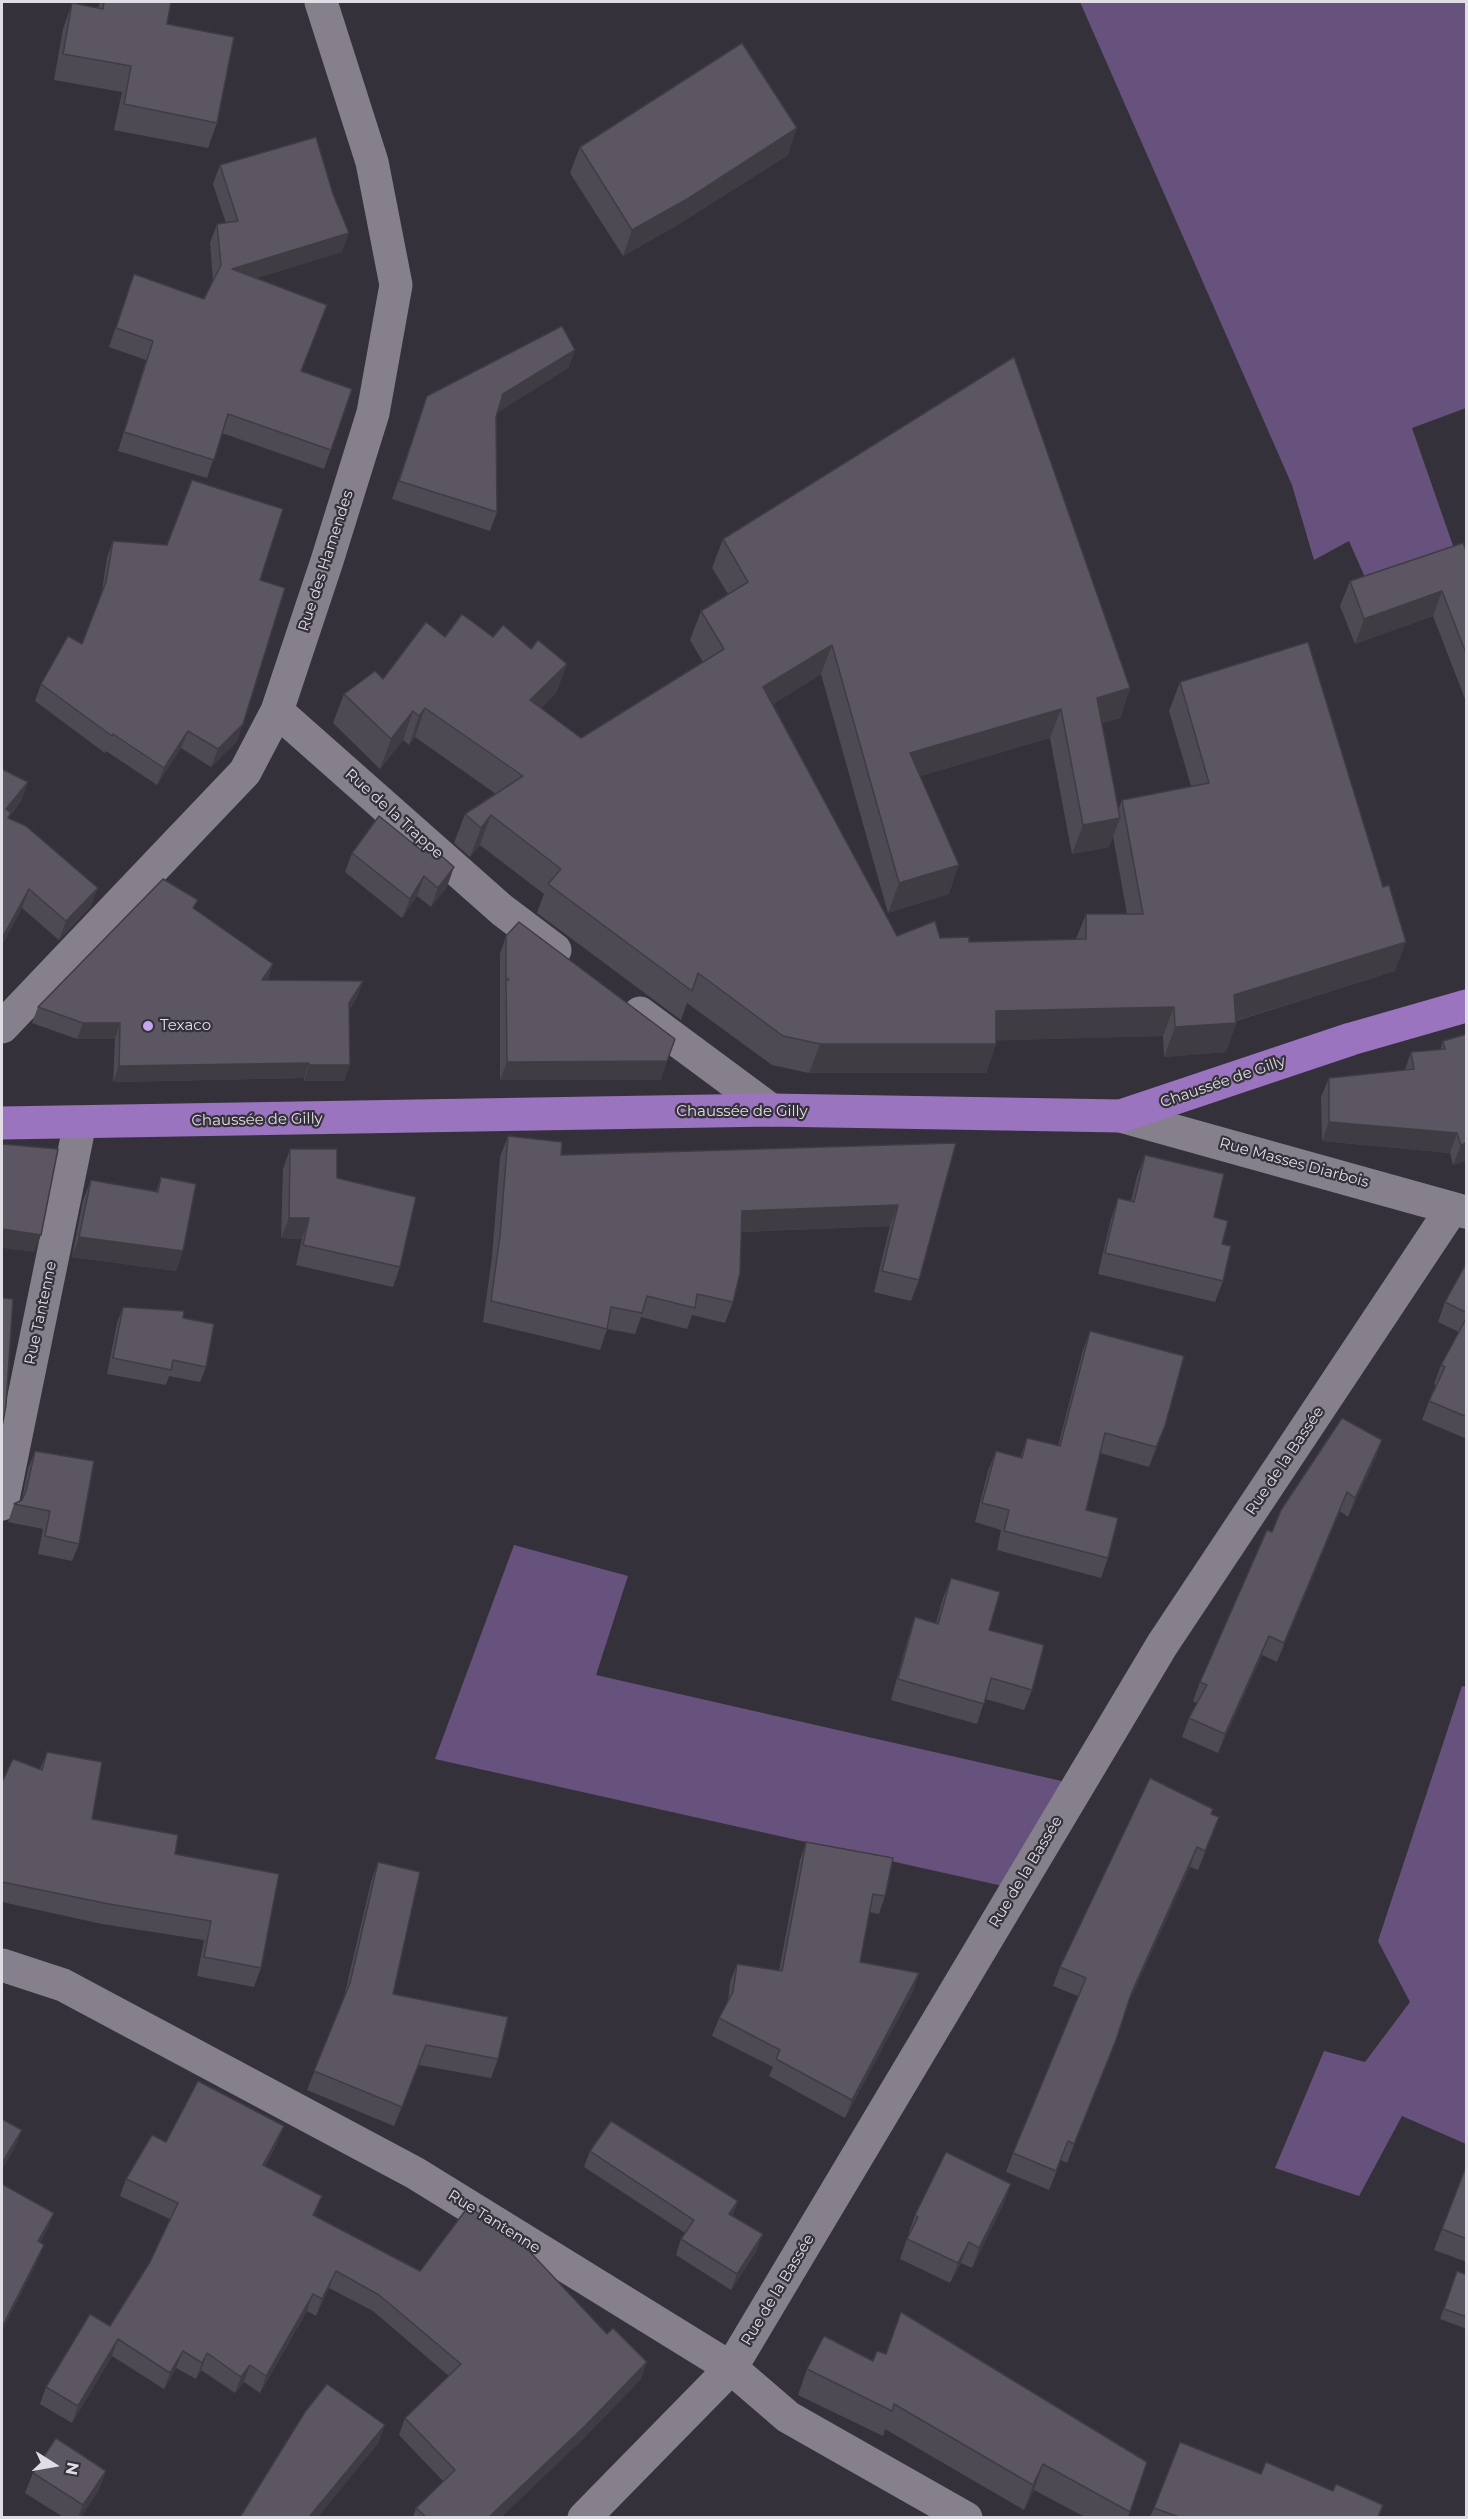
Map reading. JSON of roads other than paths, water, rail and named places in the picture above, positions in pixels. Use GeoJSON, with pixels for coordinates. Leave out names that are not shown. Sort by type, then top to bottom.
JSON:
{"type":"FeatureCollection","features":[{"type":"Feature","properties":{"kind":"main road","name":"Chaussée de Gilly"},"geometry":{"type":"LineString","coordinates":[[2,1123],[771,1110],[1121,1116],[1351,1039],[1467,1006]]}},
{"type":"Feature","properties":{"kind":"street","name":"Rue des Hamendes"},"geometry":{"type":"LineString","coordinates":[[2,1027],[245,772],[277,711],[327,561],[373,413],[396,285],[372,162],[321,2]]}},
{"type":"Feature","properties":{"kind":"street","name":"Rue de la Trappe"},"geometry":{"type":"LineString","coordinates":[[277,711],[502,910],[581,969]]}},
{"type":"Feature","properties":{"kind":"street"},"geometry":{"type":"LineString","coordinates":[[619,998],[771,1110]]}},
{"type":"Feature","properties":{"kind":"street","name":"Rue Masses Diarbois"},"geometry":{"type":"LineString","coordinates":[[1121,1116],[1358,1180],[1459,1211]]}},
{"type":"Feature","properties":{"kind":"street","name":"Rue Tantenne"},"geometry":{"type":"LineString","coordinates":[[2,1504],[80,1123]]}},
{"type":"Feature","properties":{"kind":"street","name":"Rue de la Bassée"},"geometry":{"type":"LineString","coordinates":[[584,2517],[731,2368],[1162,1645],[1459,1211]]}},
{"type":"Feature","properties":{"kind":"street","name":"Rue Tantenne"},"geometry":{"type":"LineString","coordinates":[[2,1965],[63,1984],[415,2173],[731,2368],[788,2417],[966,2517]]}},
{"type":"Feature","properties":{"kind":"place","name":"Texaco"},"geometry":{"type":"Point","coordinates":[148,1026]}}]}
